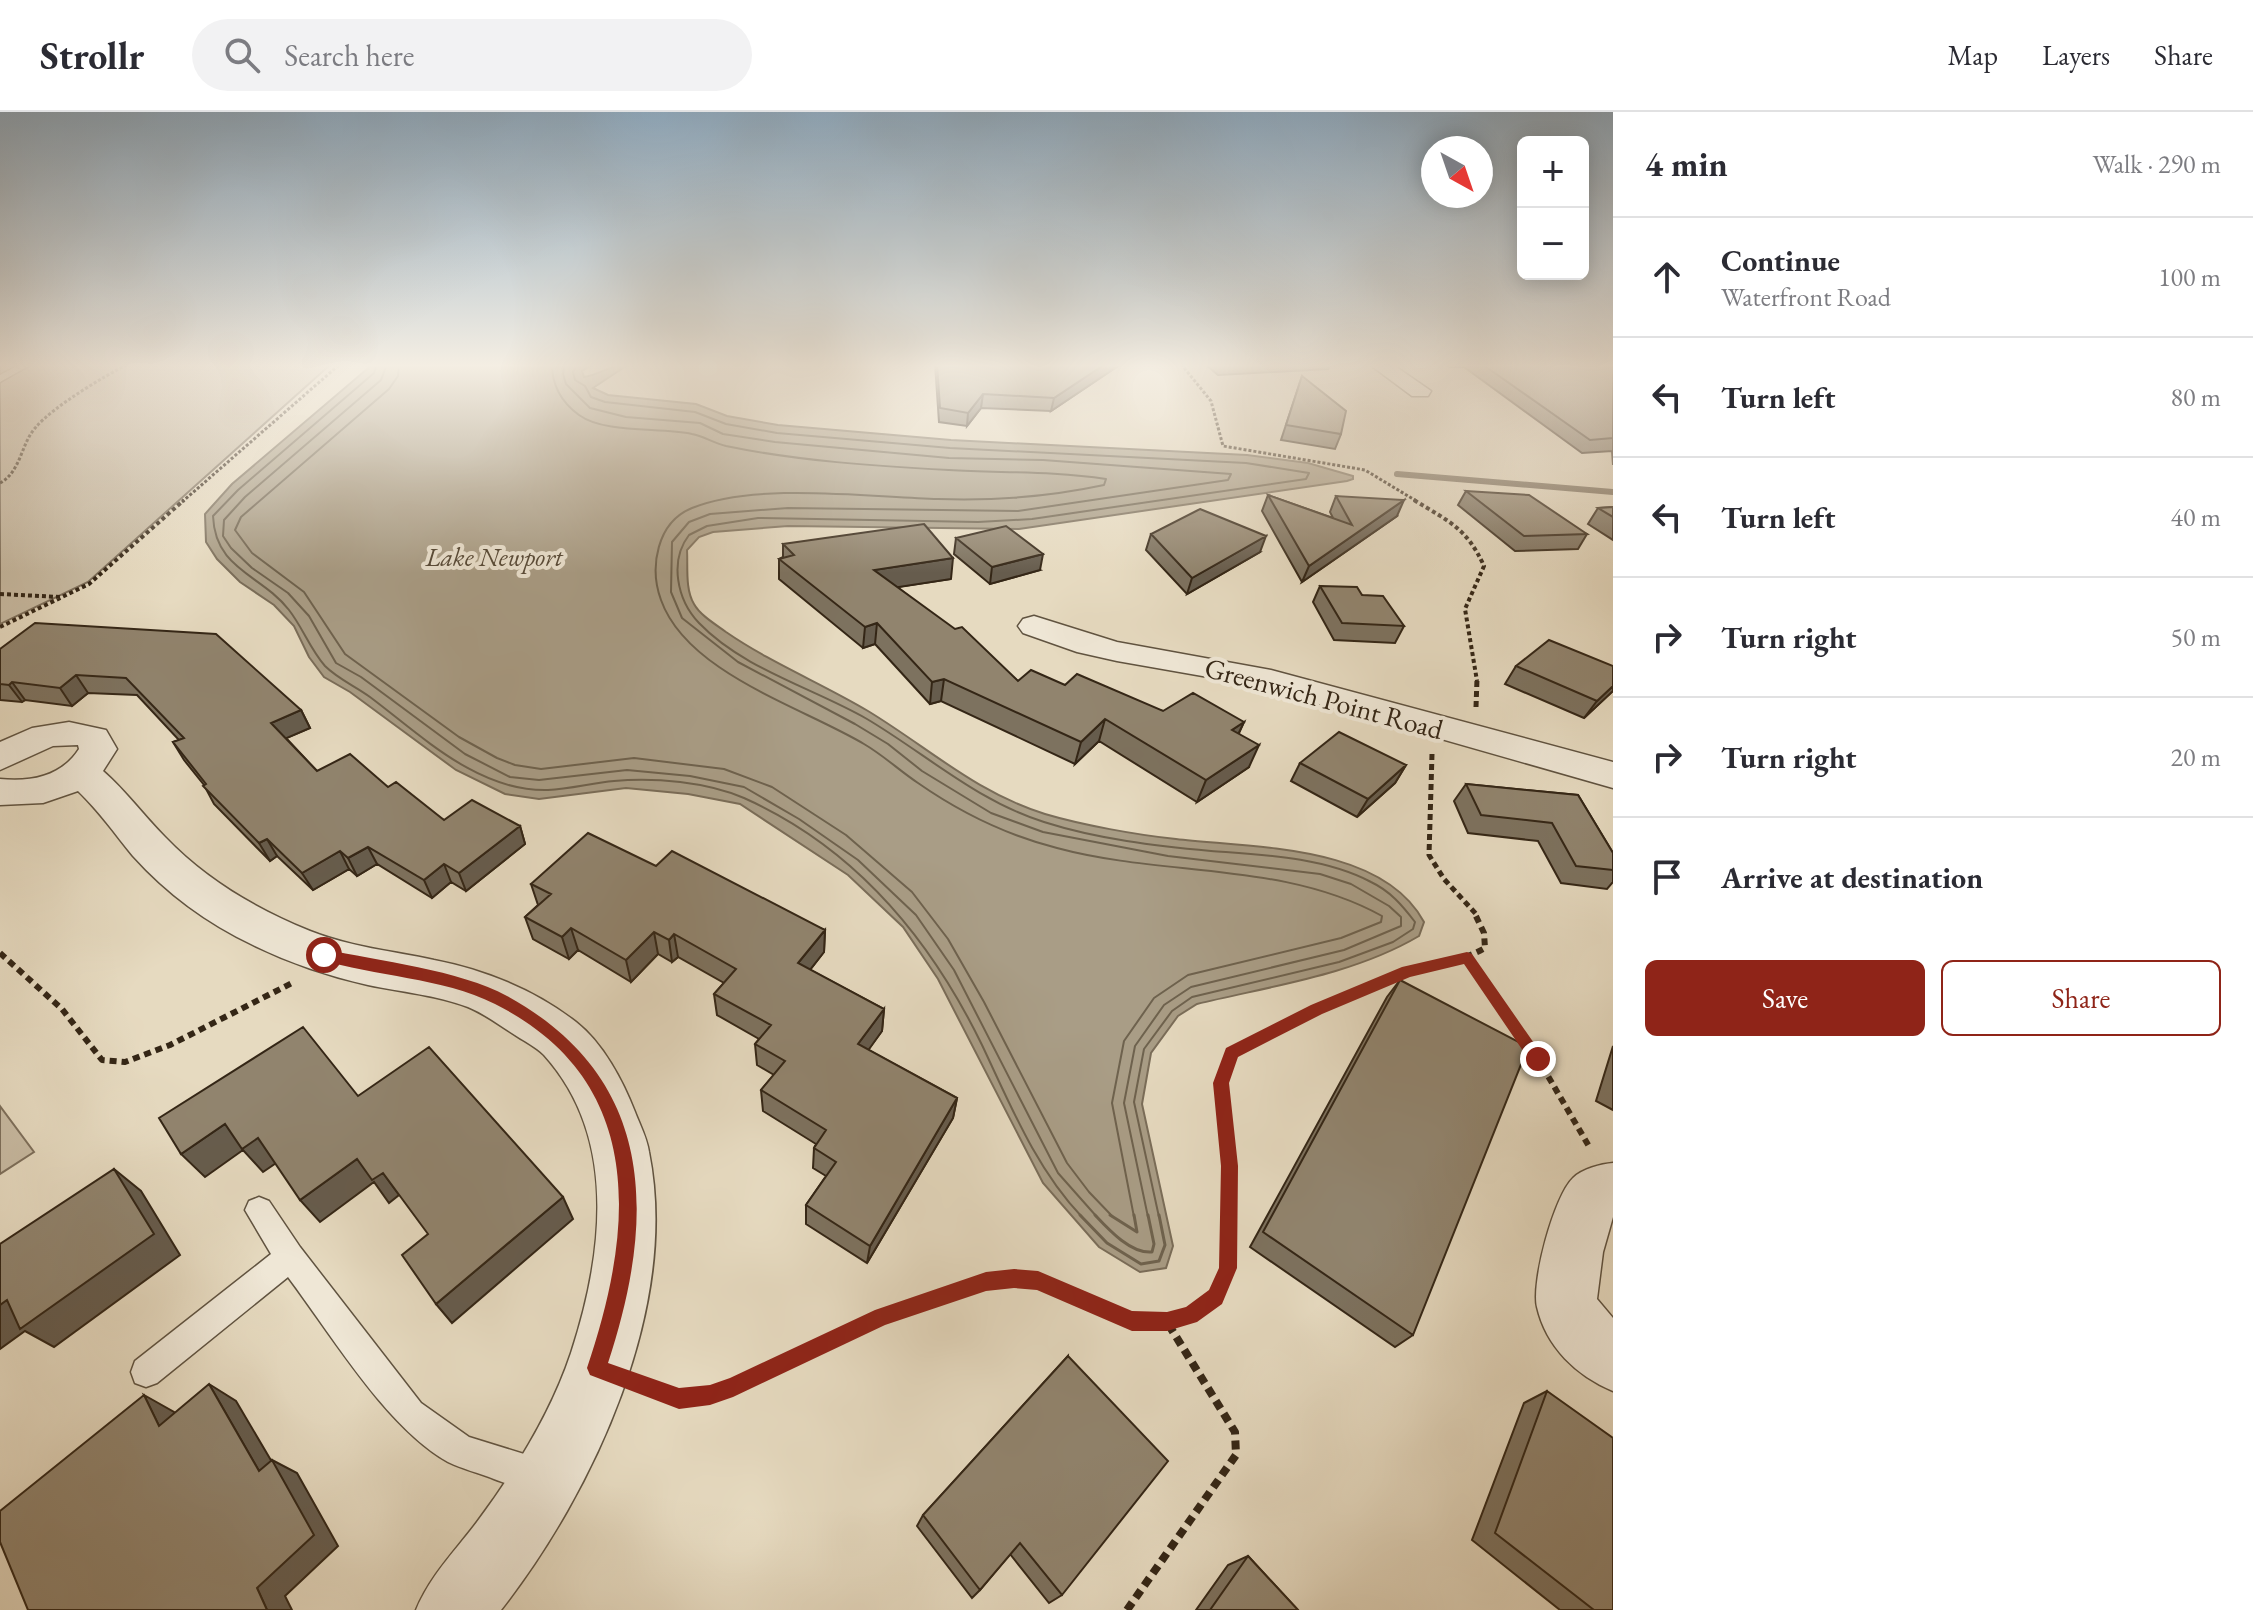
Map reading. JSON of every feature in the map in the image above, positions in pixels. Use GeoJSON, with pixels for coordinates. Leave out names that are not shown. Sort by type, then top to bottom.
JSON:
{"type":"FeatureCollection","features":[{"type":"Feature","properties":{"kind":"street","name":"Greenwich Point Road"},"geometry":{"type":"LineString","coordinates":[[1034,626],[1068,641],[1098,649],[1258,677],[1613,775]]}},
{"type":"Feature","properties":{"kind":"street"},"geometry":{"type":"LineString","coordinates":[[0,758],[37,738],[59,733],[81,733],[93,738],[98,749],[92,762],[80,773],[38,792],[16,795],[0,792]]}},
{"type":"Feature","properties":{"kind":"street"},"geometry":{"type":"LineString","coordinates":[[80,773],[104,791],[129,825],[174,873],[218,906],[324,955],[451,983],[500,999],[560,1038],[590,1072],[614,1118],[627,1171],[629,1232],[615,1313],[588,1395],[549,1476],[490,1568],[453,1610]]}},
{"type":"Feature","properties":{"kind":"street"},"geometry":{"type":"LineString","coordinates":[[1606,1176],[1584,1208],[1566,1293],[1568,1308],[1577,1324],[1613,1359]]}},
{"type":"Feature","properties":{"kind":"lane"},"geometry":{"type":"LineString","coordinates":[[259,1210],[290,1257],[410,1414],[459,1450],[520,1472],[549,1476]]}},
{"type":"Feature","properties":{"kind":"lane"},"geometry":{"type":"LineString","coordinates":[[146,1372],[290,1257]]}},
{"type":"Feature","properties":{"kind":"path"},"geometry":{"type":"LineString","coordinates":[[0,483],[9,478],[31,434]]}},
{"type":"Feature","properties":{"kind":"path"},"geometry":{"type":"LineString","coordinates":[[0,627],[89,584],[260,434]]}},
{"type":"Feature","properties":{"kind":"path"},"geometry":{"type":"LineString","coordinates":[[597,1368],[679,1398],[710,1395],[882,1317],[986,1282],[1014,1278],[1038,1280],[1132,1321],[1167,1322],[1190,1315],[1216,1297],[1228,1268],[1229,1166],[1221,1083],[1232,1052],[1316,1009],[1407,972],[1467,958],[1485,948],[1486,930],[1465,897],[1434,867],[1429,855],[1432,742],[1475,722],[1477,678],[1465,609],[1484,566],[1473,542],[1440,516],[1365,470],[1223,446],[1220,434]]}},
{"type":"Feature","properties":{"kind":"path"},"geometry":{"type":"LineString","coordinates":[[0,594],[61,597]]}},
{"type":"Feature","properties":{"kind":"path"},"geometry":{"type":"LineString","coordinates":[[0,953],[62,1009],[102,1060],[125,1062],[170,1045],[271,995],[309,972],[324,955]]}},
{"type":"Feature","properties":{"kind":"path"},"geometry":{"type":"LineString","coordinates":[[1467,958],[1538,1059],[1606,1176]]}},
{"type":"Feature","properties":{"kind":"path"},"geometry":{"type":"LineString","coordinates":[[1127,1610],[1236,1455],[1235,1432],[1167,1322]]}},
{"type":"Feature","properties":{"kind":"shaded area"},"geometry":{"type":"Polygon","coordinates":[[[0,434],[253,434],[88,582],[0,624],[0,434]]]}},
{"type":"Feature","properties":{"kind":"shaded area"},"geometry":{"type":"Polygon","coordinates":[[[0,1106],[34,1152],[0,1174],[0,1106]]]}},
{"type":"Feature","properties":{"kind":"water","name":"Lake Newport"},"geometry":{"type":"Polygon","coordinates":[[[291,434],[881,434],[1247,455],[1308,463],[1353,476],[1347,481],[1019,529],[788,526],[713,532],[699,537],[687,550],[688,585],[697,608],[726,632],[868,711],[996,794],[1045,814],[1092,826],[1161,837],[1277,849],[1347,864],[1378,877],[1404,896],[1424,922],[1419,936],[1367,961],[1311,978],[1197,1004],[1178,1016],[1151,1053],[1142,1104],[1173,1246],[1166,1268],[1140,1272],[1099,1247],[1043,1183],[938,979],[903,927],[848,875],[740,804],[688,794],[626,788],[539,799],[505,794],[456,770],[350,692],[324,677],[309,657],[294,626],[274,605],[240,582],[217,559],[206,542],[205,514],[232,484],[291,434]]]}},
{"type":"Feature","properties":{"kind":"building"},"geometry":{"type":"Polygon","coordinates":[[[1581,434],[1613,434],[1613,438],[1590,440],[1581,434]]]}},
{"type":"Feature","properties":{"kind":"building"},"geometry":{"type":"Polygon","coordinates":[[[1466,491],[1529,495],[1587,534],[1524,536],[1466,491]]]}},
{"type":"Feature","properties":{"kind":"building"},"geometry":{"type":"Polygon","coordinates":[[[1268,495],[1352,525],[1336,496],[1404,500],[1309,566],[1268,495]]]}},
{"type":"Feature","properties":{"kind":"building"},"geometry":{"type":"Polygon","coordinates":[[[1613,507],[1613,517],[1598,508],[1613,507]]]}},
{"type":"Feature","properties":{"kind":"building"},"geometry":{"type":"Polygon","coordinates":[[[1200,509],[1266,536],[1192,578],[1151,534],[1200,509]]]}},
{"type":"Feature","properties":{"kind":"building"},"geometry":{"type":"Polygon","coordinates":[[[924,524],[953,558],[874,570],[955,629],[962,627],[1018,681],[1031,670],[1065,685],[1077,674],[1163,711],[1193,693],[1244,722],[1232,730],[1259,745],[1206,780],[1105,719],[1081,742],[944,679],[932,682],[877,623],[865,627],[779,559],[794,555],[783,544],[924,524]]]}},
{"type":"Feature","properties":{"kind":"building"},"geometry":{"type":"Polygon","coordinates":[[[1006,526],[1043,554],[992,567],[956,538],[1006,526]]]}},
{"type":"Feature","properties":{"kind":"building"},"geometry":{"type":"Polygon","coordinates":[[[1320,586],[1357,587],[1362,595],[1383,596],[1404,626],[1342,623],[1320,586]]]}},
{"type":"Feature","properties":{"kind":"building"},"geometry":{"type":"Polygon","coordinates":[[[35,623],[216,634],[301,710],[271,723],[317,771],[350,754],[388,787],[396,782],[444,820],[472,800],[520,826],[459,873],[444,864],[424,880],[368,847],[348,858],[340,851],[302,873],[267,839],[259,843],[203,786],[206,784],[173,742],[184,738],[126,678],[76,675],[60,688],[12,682],[9,685],[0,684],[0,649],[35,623]]]}},
{"type":"Feature","properties":{"kind":"building"},"geometry":{"type":"Polygon","coordinates":[[[1549,640],[1613,666],[1613,686],[1597,701],[1516,666],[1549,640]]]}},
{"type":"Feature","properties":{"kind":"building"},"geometry":{"type":"Polygon","coordinates":[[[1339,732],[1406,765],[1368,799],[1300,763],[1339,732]]]}},
{"type":"Feature","properties":{"kind":"building"},"geometry":{"type":"Polygon","coordinates":[[[1466,784],[1578,795],[1613,853],[1613,870],[1576,866],[1552,823],[1481,815],[1466,784]]]}},
{"type":"Feature","properties":{"kind":"building"},"geometry":{"type":"Polygon","coordinates":[[[588,833],[656,866],[672,851],[825,930],[798,963],[884,1009],[858,1044],[957,1098],[870,1246],[806,1205],[836,1162],[814,1148],[826,1130],[761,1090],[785,1061],[755,1044],[771,1025],[714,994],[736,969],[674,934],[669,940],[654,932],[626,960],[571,928],[562,937],[525,917],[551,894],[531,884],[588,833]]]}},
{"type":"Feature","properties":{"kind":"building"},"geometry":{"type":"Polygon","coordinates":[[[1400,980],[1528,1047],[1413,1335],[1263,1232],[1400,980]]]}},
{"type":"Feature","properties":{"kind":"building"},"geometry":{"type":"Polygon","coordinates":[[[303,1027],[358,1096],[429,1047],[563,1197],[436,1304],[402,1255],[428,1234],[383,1173],[372,1180],[357,1159],[300,1200],[258,1138],[242,1149],[225,1124],[181,1154],[159,1118],[303,1027]]]}},
{"type":"Feature","properties":{"kind":"building"},"geometry":{"type":"Polygon","coordinates":[[[114,1169],[154,1234],[20,1329],[7,1300],[0,1305],[0,1244],[114,1169]]]}},
{"type":"Feature","properties":{"kind":"building"},"geometry":{"type":"Polygon","coordinates":[[[1068,1356],[1168,1461],[1062,1595],[1020,1543],[980,1590],[923,1515],[1068,1356]]]}},
{"type":"Feature","properties":{"kind":"building"},"geometry":{"type":"Polygon","coordinates":[[[209,1384],[259,1471],[272,1460],[314,1535],[257,1588],[267,1610],[28,1610],[0,1542],[0,1511],[144,1395],[159,1426],[209,1384]]]}},
{"type":"Feature","properties":{"kind":"building"},"geometry":{"type":"Polygon","coordinates":[[[1547,1391],[1613,1438],[1613,1610],[1594,1610],[1495,1533],[1547,1391]]]}},
{"type":"Feature","properties":{"kind":"building"},"geometry":{"type":"Polygon","coordinates":[[[1248,1556],[1298,1610],[1210,1610],[1248,1556]]]}},
{"type":"Feature","properties":{"kind":"waterway"},"geometry":{"type":"LineString","coordinates":[[1397,474],[1613,492]]}},
{"type":"Feature","properties":{"kind":"route"},"geometry":{"type":"LineString","coordinates":[[324,955],[451,983],[500,999],[560,1038],[590,1072],[614,1118],[627,1171],[629,1232],[615,1313],[597,1368],[679,1398],[710,1395],[733,1387],[882,1317],[986,1282],[1014,1278],[1038,1280],[1132,1321],[1167,1322],[1190,1315],[1216,1297],[1228,1268],[1229,1166],[1221,1083],[1232,1052],[1316,1009],[1407,972],[1467,958],[1538,1059]]}}]}
